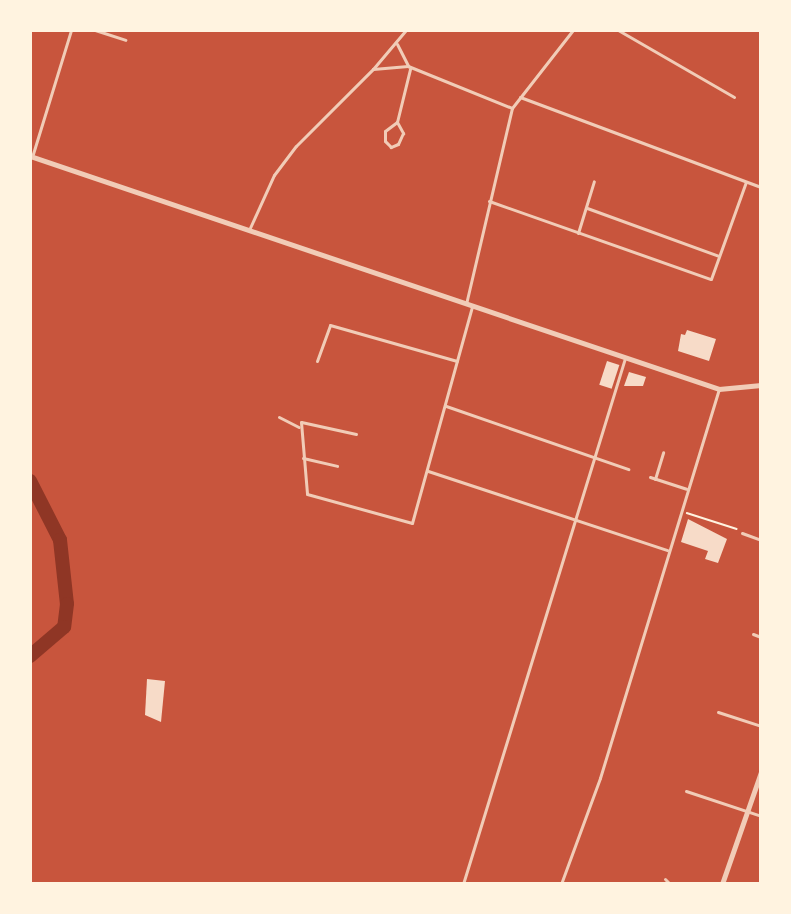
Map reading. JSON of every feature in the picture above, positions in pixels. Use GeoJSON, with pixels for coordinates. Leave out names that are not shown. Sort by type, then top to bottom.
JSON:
{"type":"FeatureCollection","features":[{"type":"Feature","properties":{"kind":"street"},"geometry":{"type":"LineString","coordinates":[[71,30],[31,156],[719,389],[761,385]]}},
{"type":"Feature","properties":{"kind":"street"},"geometry":{"type":"LineString","coordinates":[[94,30],[125,40]]}},
{"type":"Feature","properties":{"kind":"street"},"geometry":{"type":"LineString","coordinates":[[249,230],[274,175],[296,146],[373,69],[406,30]]}},
{"type":"Feature","properties":{"kind":"street"},"geometry":{"type":"LineString","coordinates":[[466,304],[512,108],[573,30]]}},
{"type":"Feature","properties":{"kind":"street"},"geometry":{"type":"LineString","coordinates":[[618,30],[734,97]]}},
{"type":"Feature","properties":{"kind":"street"},"geometry":{"type":"LineString","coordinates":[[396,43],[409,68],[397,122],[403,133],[398,144],[391,147],[384,137],[390,125],[397,122]]}},
{"type":"Feature","properties":{"kind":"street"},"geometry":{"type":"LineString","coordinates":[[373,69],[409,68],[512,108]]}},
{"type":"Feature","properties":{"kind":"street"},"geometry":{"type":"LineString","coordinates":[[520,97],[761,187]]}},
{"type":"Feature","properties":{"kind":"street"},"geometry":{"type":"LineString","coordinates":[[578,233],[594,182]]}},
{"type":"Feature","properties":{"kind":"street"},"geometry":{"type":"LineString","coordinates":[[489,201],[709,279],[746,182]]}},
{"type":"Feature","properties":{"kind":"street"},"geometry":{"type":"LineString","coordinates":[[587,208],[719,256]]}},
{"type":"Feature","properties":{"kind":"street"},"geometry":{"type":"LineString","coordinates":[[356,434],[306,420],[300,427],[307,494],[410,524],[428,471],[472,306]]}},
{"type":"Feature","properties":{"kind":"street"},"geometry":{"type":"LineString","coordinates":[[317,362],[328,325],[458,361]]}},
{"type":"Feature","properties":{"kind":"street"},"geometry":{"type":"LineString","coordinates":[[463,884],[573,520],[625,357]]}},
{"type":"Feature","properties":{"kind":"street"},"geometry":{"type":"LineString","coordinates":[[561,884],[600,778],[667,550],[719,389]]}},
{"type":"Feature","properties":{"kind":"street"},"geometry":{"type":"LineString","coordinates":[[446,406],[628,469]]}},
{"type":"Feature","properties":{"kind":"street"},"geometry":{"type":"LineString","coordinates":[[279,417],[300,427]]}},
{"type":"Feature","properties":{"kind":"street"},"geometry":{"type":"LineString","coordinates":[[655,479],[663,452]]}},
{"type":"Feature","properties":{"kind":"street"},"geometry":{"type":"LineString","coordinates":[[303,458],[338,466]]}},
{"type":"Feature","properties":{"kind":"street"},"geometry":{"type":"LineString","coordinates":[[428,471],[667,550]]}},
{"type":"Feature","properties":{"kind":"street"},"geometry":{"type":"LineString","coordinates":[[650,477],[686,489]]}},
{"type":"Feature","properties":{"kind":"street"},"geometry":{"type":"LineString","coordinates":[[742,533],[761,540]]}},
{"type":"Feature","properties":{"kind":"street"},"geometry":{"type":"LineString","coordinates":[[753,634],[761,637]]}},
{"type":"Feature","properties":{"kind":"street"},"geometry":{"type":"LineString","coordinates":[[718,712],[761,726]]}},
{"type":"Feature","properties":{"kind":"street"},"geometry":{"type":"LineString","coordinates":[[722,884],[761,772]]}},
{"type":"Feature","properties":{"kind":"street"},"geometry":{"type":"LineString","coordinates":[[686,790],[761,816]]}},
{"type":"Feature","properties":{"kind":"street"},"geometry":{"type":"LineString","coordinates":[[664,879],[670,884]]}},
{"type":"Feature","properties":{"kind":"path"},"geometry":{"type":"LineString","coordinates":[[679,513],[735,527],[742,533]]}},
{"type":"Feature","properties":{"kind":"building"},"geometry":{"type":"Polygon","coordinates":[[[687,330],[716,339],[709,361],[678,351],[681,334],[685,335],[687,330]]]}},
{"type":"Feature","properties":{"kind":"building"},"geometry":{"type":"Polygon","coordinates":[[[607,361],[619,365],[612,389],[599,385],[607,361]]]}},
{"type":"Feature","properties":{"kind":"building"},"geometry":{"type":"Polygon","coordinates":[[[629,372],[646,377],[643,386],[624,386],[629,372]]]}},
{"type":"Feature","properties":{"kind":"building"},"geometry":{"type":"Polygon","coordinates":[[[688,519],[727,539],[718,563],[705,559],[708,551],[681,542],[688,519]]]}},
{"type":"Feature","properties":{"kind":"building"},"geometry":{"type":"Polygon","coordinates":[[[147,679],[165,681],[161,722],[145,715],[147,679]]]}},
{"type":"Feature","properties":{"kind":"waterway"},"geometry":{"type":"LineString","coordinates":[[30,481],[60,540],[67,604],[64,627],[30,656]]}}]}
